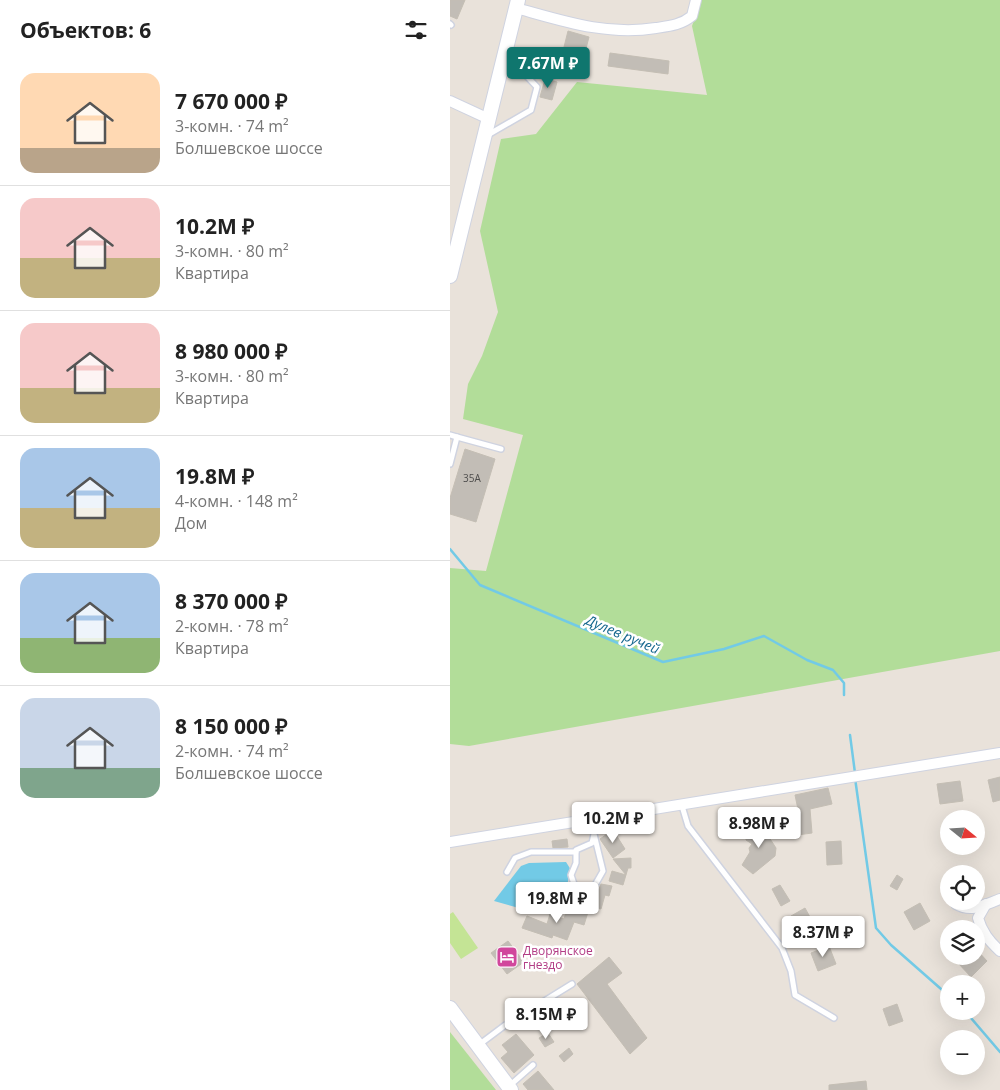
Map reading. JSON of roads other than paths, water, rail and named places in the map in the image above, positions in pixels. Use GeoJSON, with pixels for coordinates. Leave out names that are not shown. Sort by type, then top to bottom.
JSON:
{"type":"FeatureCollection","features":[{"type":"Feature","properties":{"kind":"main road"},"geometry":{"type":"LineString","coordinates":[[450,276],[517,4]]}},
{"type":"Feature","properties":{"kind":"main road"},"geometry":{"type":"LineString","coordinates":[[450,1008],[509,1088]]}},
{"type":"Feature","properties":{"kind":"street"},"geometry":{"type":"LineString","coordinates":[[517,4],[591,29],[634,32],[682,24],[692,16],[696,0]]}},
{"type":"Feature","properties":{"kind":"street"},"geometry":{"type":"LineString","coordinates":[[450,101],[489,118]]}},
{"type":"Feature","properties":{"kind":"street"},"geometry":{"type":"LineString","coordinates":[[450,842],[1000,754]]}},
{"type":"Feature","properties":{"kind":"street"},"geometry":{"type":"LineString","coordinates":[[1000,899],[986,904],[978,918],[981,928],[1000,951]]}},
{"type":"Feature","properties":{"kind":"lane"},"geometry":{"type":"LineString","coordinates":[[484,138],[531,110],[537,87],[505,53]]}},
{"type":"Feature","properties":{"kind":"lane"},"geometry":{"type":"LineString","coordinates":[[450,435],[501,449]]}},
{"type":"Feature","properties":{"kind":"lane"},"geometry":{"type":"LineString","coordinates":[[450,464],[457,437]]}},
{"type":"Feature","properties":{"kind":"lane"},"geometry":{"type":"LineString","coordinates":[[682,806],[688,826],[782,948],[791,971],[795,995],[834,1018]]}},
{"type":"Feature","properties":{"kind":"lane"},"geometry":{"type":"LineString","coordinates":[[507,872],[515,858],[532,852],[576,852],[592,843],[596,819]]}},
{"type":"Feature","properties":{"kind":"lane"},"geometry":{"type":"LineString","coordinates":[[576,852],[576,864],[571,875],[576,890],[587,900],[603,872],[594,834]]}},
{"type":"Feature","properties":{"kind":"lane"},"geometry":{"type":"LineString","coordinates":[[477,1046],[504,1026],[572,984]]}},
{"type":"Feature","properties":{"kind":"lane"},"geometry":{"type":"LineString","coordinates":[[509,1088],[533,1066]]}},
{"type":"Feature","properties":{"kind":"water"},"geometry":{"type":"Polygon","coordinates":[[[566,862],[571,870],[563,900],[557,909],[537,913],[494,901],[521,866],[529,863],[566,862]]]}},
{"type":"Feature","properties":{"kind":"waterway","name":"Дулев ручей"},"geometry":{"type":"LineString","coordinates":[[450,549],[480,585],[663,662],[724,649],[764,636],[807,660],[833,670],[844,683],[844,695]]}},
{"type":"Feature","properties":{"kind":"waterway","name":"Дулев ручей"},"geometry":{"type":"LineString","coordinates":[[850,735],[855,773]]}},
{"type":"Feature","properties":{"kind":"waterway","name":"Дулев ручей"},"geometry":{"type":"LineString","coordinates":[[855,778],[876,928],[891,945],[940,988]]}},
{"type":"Feature","properties":{"kind":"waterway","name":"Дулев ручей"},"geometry":{"type":"LineString","coordinates":[[973,1020],[1000,1052]]}},
{"type":"Feature","properties":{"kind":"place","name":"Дворянское гнездо"},"geometry":{"type":"Point","coordinates":[507,957]}}]}
